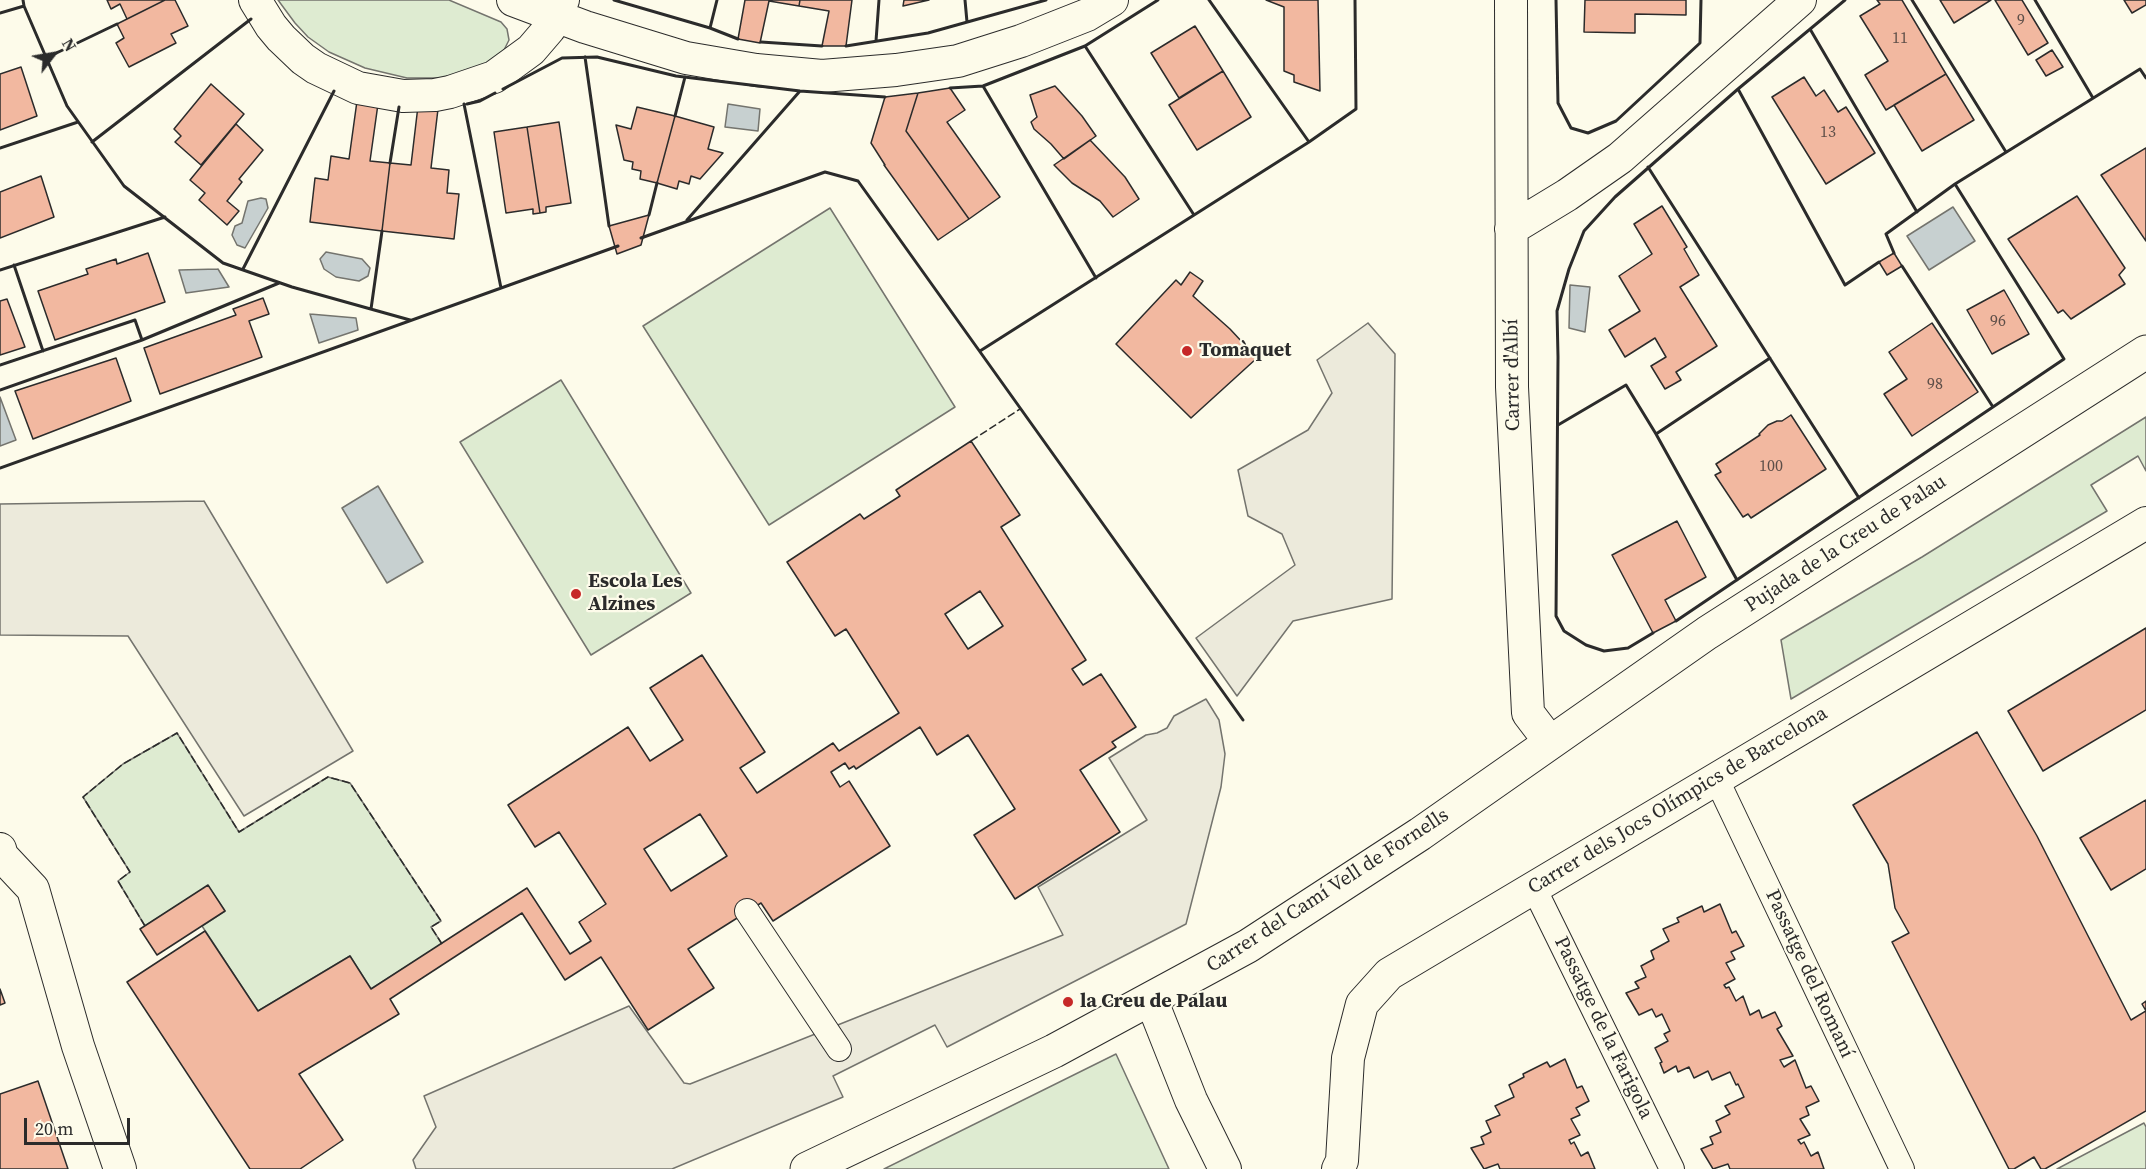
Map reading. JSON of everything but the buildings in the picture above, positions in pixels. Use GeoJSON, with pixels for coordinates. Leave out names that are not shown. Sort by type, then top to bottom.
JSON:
{"type":"FeatureCollection","features":[{"type":"Feature","properties":{"kind":"street"},"geometry":{"type":"LineString","coordinates":[[255,0],[281,38],[316,68],[358,88],[403,96],[450,92],[494,77],[531,50],[549,29],[560,8]]}},
{"type":"Feature","properties":{"kind":"street"},"geometry":{"type":"LineString","coordinates":[[513,0],[560,8],[585,27],[686,58],[756,70],[822,76],[896,70],[958,61],[1032,37],[1088,15],[1112,0]]}},
{"type":"Feature","properties":{"kind":"street","name":"Carrer d'Albí"},"geometry":{"type":"LineString","coordinates":[[1511,0],[1512,387],[1528,713],[1550,742]]}},
{"type":"Feature","properties":{"kind":"street"},"geometry":{"type":"LineString","coordinates":[[1511,229],[1567,195],[1620,158],[1800,0]]}},
{"type":"Feature","properties":{"kind":"street","name":"Pujada de la Creu de Palau"},"geometry":{"type":"LineString","coordinates":[[1550,742],[1707,633],[2146,352]]}},
{"type":"Feature","properties":{"kind":"street","name":"Carrer dels Jocs Olímpics de Barcelona"},"geometry":{"type":"LineString","coordinates":[[1338,1169],[1342,1161],[1348,1058],[1362,1004],[1389,974],[2146,523]]}},
{"type":"Feature","properties":{"kind":"street","name":"Carrer del Camí Vell de Fornells"},"geometry":{"type":"LineString","coordinates":[[807,1169],[1054,1051],[1248,946],[1420,834],[1550,742]]}},
{"type":"Feature","properties":{"kind":"street","name":"Passatge del Romaní"},"geometry":{"type":"LineString","coordinates":[[1716,778],[1902,1169]]}},
{"type":"Feature","properties":{"kind":"street"},"geometry":{"type":"LineString","coordinates":[[0,849],[2,856],[33,889],[78,1046],[120,1169]]}},
{"type":"Feature","properties":{"kind":"street","name":"Passatge de la Farigola"},"geometry":{"type":"LineString","coordinates":[[1534,888],[1672,1169]]}},
{"type":"Feature","properties":{"kind":"street"},"geometry":{"type":"LineString","coordinates":[[747,911],[838,1049]]}},
{"type":"Feature","properties":{"kind":"street"},"geometry":{"type":"LineString","coordinates":[[1151,999],[1191,1100],[1225,1169]]}},
{"type":"Feature","properties":{"kind":"green space"},"geometry":{"type":"Polygon","coordinates":[[[278,0],[449,0],[501,22],[507,29],[509,40],[503,52],[484,67],[443,78],[407,78],[365,68],[329,52],[308,37],[278,0]]]}},
{"type":"Feature","properties":{"kind":"green space"},"geometry":{"type":"Polygon","coordinates":[[[830,208],[955,407],[769,525],[643,326],[830,208]]]}},
{"type":"Feature","properties":{"kind":"green space"},"geometry":{"type":"Polygon","coordinates":[[[561,380],[691,593],[591,655],[460,442],[561,380]]]}},
{"type":"Feature","properties":{"kind":"green space"},"geometry":{"type":"Polygon","coordinates":[[[2146,417],[2146,471],[2138,456],[2091,485],[2107,511],[1791,699],[1781,640],[1922,557],[2146,417]]]}},
{"type":"Feature","properties":{"kind":"green space"},"geometry":{"type":"Polygon","coordinates":[[[177,733],[239,832],[328,777],[350,783],[441,921],[431,927],[442,944],[371,989],[350,956],[258,1011],[202,926],[225,911],[208,886],[145,926],[118,881],[130,872],[83,797],[123,764],[177,733]]]}},
{"type":"Feature","properties":{"kind":"green space"},"geometry":{"type":"Polygon","coordinates":[[[1116,1054],[1169,1169],[884,1169],[1116,1054]]]}},
{"type":"Feature","properties":{"kind":"green space"},"geometry":{"type":"Polygon","coordinates":[[[2144,1123],[2146,1127],[2146,1169],[2057,1169],[2144,1123]]]}},
{"type":"Feature","properties":{"kind":"shaded area"},"geometry":{"type":"Polygon","coordinates":[[[728,104],[760,109],[758,131],[725,127],[728,104]]]}},
{"type":"Feature","properties":{"kind":"shaded area"},"geometry":{"type":"Polygon","coordinates":[[[266,199],[268,208],[245,248],[237,245],[232,235],[235,226],[242,223],[248,201],[266,199]]]}},
{"type":"Feature","properties":{"kind":"shaded area"},"geometry":{"type":"Polygon","coordinates":[[[1953,207],[1975,241],[1929,270],[1907,236],[1953,207]]]}},
{"type":"Feature","properties":{"kind":"shaded area"},"geometry":{"type":"Polygon","coordinates":[[[326,252],[362,259],[370,268],[368,276],[359,281],[336,277],[324,269],[320,259],[326,252]]]}},
{"type":"Feature","properties":{"kind":"shaded area"},"geometry":{"type":"Polygon","coordinates":[[[218,269],[229,287],[186,293],[179,270],[218,269]]]}},
{"type":"Feature","properties":{"kind":"shaded area"},"geometry":{"type":"Polygon","coordinates":[[[1570,285],[1590,287],[1585,332],[1569,328],[1570,285]]]}},
{"type":"Feature","properties":{"kind":"shaded area"},"geometry":{"type":"Polygon","coordinates":[[[310,314],[356,318],[358,330],[319,343],[310,314]]]}},
{"type":"Feature","properties":{"kind":"shaded area"},"geometry":{"type":"Polygon","coordinates":[[[1368,323],[1395,354],[1392,599],[1293,621],[1237,696],[1196,638],[1295,565],[1282,534],[1248,516],[1238,470],[1308,430],[1332,393],[1317,360],[1368,323]]]}},
{"type":"Feature","properties":{"kind":"shaded area"},"geometry":{"type":"Polygon","coordinates":[[[0,397],[16,440],[0,446],[0,397]]]}},
{"type":"Feature","properties":{"kind":"shaded area"},"geometry":{"type":"Polygon","coordinates":[[[378,486],[423,562],[387,583],[342,508],[378,486]]]}},
{"type":"Feature","properties":{"kind":"shaded area"},"geometry":{"type":"Polygon","coordinates":[[[204,501],[353,751],[244,816],[128,636],[0,635],[0,504],[204,501]]]}},
{"type":"Feature","properties":{"kind":"shaded area"},"geometry":{"type":"Polygon","coordinates":[[[1206,699],[1219,720],[1225,754],[1221,787],[1186,924],[947,1047],[935,1025],[833,1076],[843,1097],[672,1169],[416,1169],[413,1160],[436,1127],[424,1096],[629,1006],[684,1083],[690,1084],[1063,935],[1038,887],[1147,820],[1109,758],[1146,735],[1167,728],[1174,716],[1206,699]]]}},
{"type":"Feature","properties":{"kind":"fence"},"geometry":{"type":"LineString","coordinates":[[971,441],[1020,409]]}},
{"type":"Feature","properties":{"kind":"fence"},"geometry":{"type":"LineString","coordinates":[[145,926],[118,881],[130,872],[83,797],[123,764],[177,733],[239,832],[328,777],[350,783],[441,921],[431,927],[442,944]]}},
{"type":"Feature","properties":{"kind":"wall"},"geometry":{"type":"LineString","coordinates":[[0,13],[24,6],[23,0]]}},
{"type":"Feature","properties":{"kind":"wall"},"geometry":{"type":"LineString","coordinates":[[614,0],[710,28],[738,39]]}},
{"type":"Feature","properties":{"kind":"wall"},"geometry":{"type":"LineString","coordinates":[[710,28],[717,0]]}},
{"type":"Feature","properties":{"kind":"wall"},"geometry":{"type":"LineString","coordinates":[[876,41],[879,0]]}},
{"type":"Feature","properties":{"kind":"wall"},"geometry":{"type":"LineString","coordinates":[[965,0],[967,22]]}},
{"type":"Feature","properties":{"kind":"wall"},"geometry":{"type":"LineString","coordinates":[[846,46],[928,33],[1046,0]]}},
{"type":"Feature","properties":{"kind":"wall"},"geometry":{"type":"LineString","coordinates":[[950,88],[983,86],[1085,46],[1158,0]]}},
{"type":"Feature","properties":{"kind":"wall"},"geometry":{"type":"LineString","coordinates":[[1209,0],[1309,142]]}},
{"type":"Feature","properties":{"kind":"wall"},"geometry":{"type":"LineString","coordinates":[[980,351],[1309,142],[1356,109],[1355,0]]}},
{"type":"Feature","properties":{"kind":"wall"},"geometry":{"type":"LineString","coordinates":[[1556,0],[1558,103],[1571,128],[1588,133],[1616,121],[1700,43],[1701,0]]}},
{"type":"Feature","properties":{"kind":"wall"},"geometry":{"type":"LineString","coordinates":[[1653,633],[1628,648],[1604,651],[1586,645],[1564,631],[1556,616],[1557,311],[1569,269],[1584,231],[1615,197],[1738,89],[1845,0]]}},
{"type":"Feature","properties":{"kind":"wall"},"geometry":{"type":"LineString","coordinates":[[1912,0],[2006,152]]}},
{"type":"Feature","properties":{"kind":"wall"},"geometry":{"type":"LineString","coordinates":[[2035,0],[2093,98]]}},
{"type":"Feature","properties":{"kind":"wall"},"geometry":{"type":"LineString","coordinates":[[24,6],[67,106],[124,186],[223,263],[292,287],[410,320]]}},
{"type":"Feature","properties":{"kind":"wall"},"geometry":{"type":"LineString","coordinates":[[92,142],[251,19]]}},
{"type":"Feature","properties":{"kind":"wall"},"geometry":{"type":"LineString","coordinates":[[46,58],[117,24]]}},
{"type":"Feature","properties":{"kind":"wall"},"geometry":{"type":"LineString","coordinates":[[1810,29],[1917,212]]}},
{"type":"Feature","properties":{"kind":"wall"},"geometry":{"type":"LineString","coordinates":[[761,42],[822,46]]}},
{"type":"Feature","properties":{"kind":"wall"},"geometry":{"type":"LineString","coordinates":[[1085,46],[1194,215]]}},
{"type":"Feature","properties":{"kind":"wall"},"geometry":{"type":"LineString","coordinates":[[585,57],[609,226]]}},
{"type":"Feature","properties":{"kind":"wall"},"geometry":{"type":"LineString","coordinates":[[503,89],[562,58],[597,57],[676,76],[800,91],[885,97]]}},
{"type":"Feature","properties":{"kind":"wall"},"geometry":{"type":"LineString","coordinates":[[1676,621],[2064,359],[1955,184],[2140,69],[2146,78]]}},
{"type":"Feature","properties":{"kind":"wall"},"geometry":{"type":"LineString","coordinates":[[675,116],[685,77]]}},
{"type":"Feature","properties":{"kind":"wall"},"geometry":{"type":"LineString","coordinates":[[983,86],[1096,278]]}},
{"type":"Feature","properties":{"kind":"wall"},"geometry":{"type":"LineString","coordinates":[[1738,89],[1845,285],[1879,262]]}},
{"type":"Feature","properties":{"kind":"wall"},"geometry":{"type":"LineString","coordinates":[[243,269],[334,91]]}},
{"type":"Feature","properties":{"kind":"wall"},"geometry":{"type":"LineString","coordinates":[[687,220],[800,91]]}},
{"type":"Feature","properties":{"kind":"wall"},"geometry":{"type":"LineString","coordinates":[[467,104],[480,101],[495,93]]}},
{"type":"Feature","properties":{"kind":"wall"},"geometry":{"type":"LineString","coordinates":[[464,104],[501,288]]}},
{"type":"Feature","properties":{"kind":"wall"},"geometry":{"type":"LineString","coordinates":[[390,163],[399,107]]}},
{"type":"Feature","properties":{"kind":"wall"},"geometry":{"type":"LineString","coordinates":[[0,148],[78,122]]}},
{"type":"Feature","properties":{"kind":"wall"},"geometry":{"type":"LineString","coordinates":[[1648,167],[1859,498]]}},
{"type":"Feature","properties":{"kind":"wall"},"geometry":{"type":"LineString","coordinates":[[641,238],[825,172],[858,181],[1243,720]]}},
{"type":"Feature","properties":{"kind":"wall"},"geometry":{"type":"LineString","coordinates":[[649,215],[657,183]]}},
{"type":"Feature","properties":{"kind":"wall"},"geometry":{"type":"LineString","coordinates":[[1894,253],[1886,234],[1955,184]]}},
{"type":"Feature","properties":{"kind":"wall"},"geometry":{"type":"LineString","coordinates":[[0,270],[165,217]]}},
{"type":"Feature","properties":{"kind":"wall"},"geometry":{"type":"LineString","coordinates":[[371,309],[382,231]]}},
{"type":"Feature","properties":{"kind":"wall"},"geometry":{"type":"LineString","coordinates":[[0,468],[618,246]]}},
{"type":"Feature","properties":{"kind":"wall"},"geometry":{"type":"LineString","coordinates":[[14,265],[43,351]]}},
{"type":"Feature","properties":{"kind":"wall"},"geometry":{"type":"LineString","coordinates":[[1902,266],[1993,407]]}},
{"type":"Feature","properties":{"kind":"wall"},"geometry":{"type":"LineString","coordinates":[[0,390],[142,340],[279,283]]}},
{"type":"Feature","properties":{"kind":"wall"},"geometry":{"type":"LineString","coordinates":[[0,365],[135,320],[142,340]]}},
{"type":"Feature","properties":{"kind":"wall"},"geometry":{"type":"LineString","coordinates":[[1737,580],[1656,434],[1770,358]]}},
{"type":"Feature","properties":{"kind":"wall"},"geometry":{"type":"LineString","coordinates":[[1558,425],[1626,385],[1656,434]]}},
{"type":"Feature","properties":{"kind":"place","name":"Tomàquet"},"geometry":{"type":"Point","coordinates":[1187,351]}},
{"type":"Feature","properties":{"kind":"place","name":"Escola Les Alzines"},"geometry":{"type":"Point","coordinates":[576,594]}},
{"type":"Feature","properties":{"kind":"place","name":"la Creu de Palau"},"geometry":{"type":"Point","coordinates":[1068,1002]}}]}
